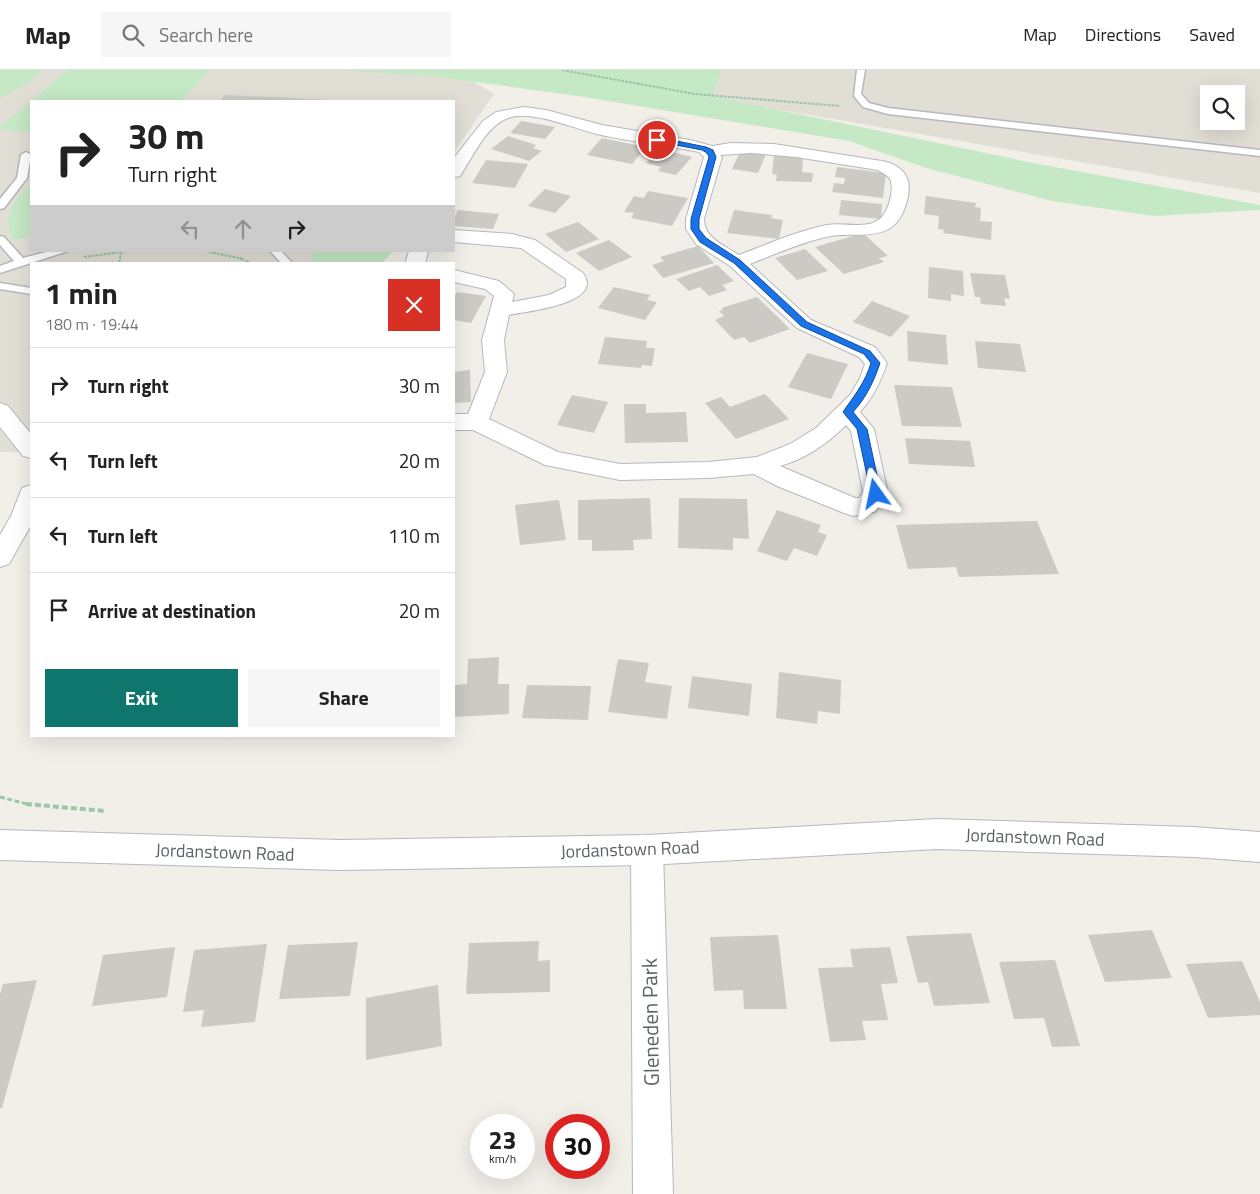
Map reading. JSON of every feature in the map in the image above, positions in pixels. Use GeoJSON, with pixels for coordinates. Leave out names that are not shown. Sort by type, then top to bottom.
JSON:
{"type":"FeatureCollection","features":[{"type":"Feature","properties":{"kind":"street"},"geometry":{"type":"LineString","coordinates":[[455,171],[488,124],[502,115],[520,112],[542,115],[588,127],[692,146],[710,152],[743,147],[882,166],[892,171],[899,179],[899,194],[893,216],[886,224],[876,228],[828,231],[801,238],[737,262]]}},
{"type":"Feature","properties":{"kind":"street"},"geometry":{"type":"LineString","coordinates":[[455,276],[492,285],[504,294],[493,340],[496,372],[465,422],[553,459],[620,472],[708,470],[757,465],[780,458],[812,443],[848,412],[858,400],[871,378],[876,363],[867,352],[804,324],[737,262],[703,240],[695,229],[695,219],[713,157],[710,152]]}},
{"type":"Feature","properties":{"kind":"street"},"geometry":{"type":"LineString","coordinates":[[455,236],[512,240],[528,244],[576,277],[576,290],[555,300],[501,310]]}},
{"type":"Feature","properties":{"kind":"street"},"geometry":{"type":"LineString","coordinates":[[0,411],[30,449]]}},
{"type":"Feature","properties":{"kind":"street"},"geometry":{"type":"LineString","coordinates":[[757,465],[786,480],[854,507],[866,506],[876,494],[862,429],[848,412]]}},
{"type":"Feature","properties":{"kind":"street"},"geometry":{"type":"LineString","coordinates":[[0,557],[23,517],[30,497]]}},
{"type":"Feature","properties":{"kind":"street","name":"Jordanstown Road"},"geometry":{"type":"LineString","coordinates":[[0,845],[340,855],[647,850],[937,834],[1194,842],[1260,847]]}},
{"type":"Feature","properties":{"kind":"street","name":"Gleneden Park"},"geometry":{"type":"LineString","coordinates":[[647,850],[654,1194]]}},
{"type":"Feature","properties":{"kind":"lane"},"geometry":{"type":"LineString","coordinates":[[861,70],[857,94],[866,105],[888,110],[1260,153]]}},
{"type":"Feature","properties":{"kind":"lane"},"geometry":{"type":"LineString","coordinates":[[0,206],[22,178],[26,155]]}},
{"type":"Feature","properties":{"kind":"lane"},"geometry":{"type":"LineString","coordinates":[[0,239],[21,262]]}},
{"type":"Feature","properties":{"kind":"lane"},"geometry":{"type":"LineString","coordinates":[[0,270],[21,262],[59,252]]}},
{"type":"Feature","properties":{"kind":"lane"},"geometry":{"type":"LineString","coordinates":[[276,252],[286,262]]}},
{"type":"Feature","properties":{"kind":"lane"},"geometry":{"type":"LineString","coordinates":[[0,286],[30,291]]}},
{"type":"Feature","properties":{"kind":"path"},"geometry":{"type":"LineString","coordinates":[[562,70],[695,94],[888,110]]}},
{"type":"Feature","properties":{"kind":"path"},"geometry":{"type":"LineString","coordinates":[[76,259],[121,252]]}},
{"type":"Feature","properties":{"kind":"path"},"geometry":{"type":"LineString","coordinates":[[210,252],[238,257],[248,262]]}},
{"type":"Feature","properties":{"kind":"shaded area"},"geometry":{"type":"Polygon","coordinates":[[[0,70],[455,70],[494,94],[455,151],[455,100],[30,100],[30,252],[392,252],[383,262],[30,262],[30,452],[0,452],[0,70]]]}},
{"type":"Feature","properties":{"kind":"shaded area"},"geometry":{"type":"Polygon","coordinates":[[[589,70],[1260,70],[1260,193],[711,98],[589,70]]]}},
{"type":"Feature","properties":{"kind":"green space"},"geometry":{"type":"Polygon","coordinates":[[[0,70],[43,70],[23,86],[0,98],[0,70]]]}},
{"type":"Feature","properties":{"kind":"green space"},"geometry":{"type":"Polygon","coordinates":[[[68,70],[209,70],[183,100],[32,100],[68,70]]]}},
{"type":"Feature","properties":{"kind":"green space"},"geometry":{"type":"Polygon","coordinates":[[[332,70],[721,70],[712,96],[1033,163],[1260,205],[1260,210],[1154,216],[1052,201],[926,168],[849,141],[578,96],[431,76],[332,70]]]}},
{"type":"Feature","properties":{"kind":"green space"},"geometry":{"type":"Polygon","coordinates":[[[30,102],[30,132],[0,129],[30,102]]]}},
{"type":"Feature","properties":{"kind":"green space"},"geometry":{"type":"Polygon","coordinates":[[[26,188],[30,189],[30,235],[15,241],[8,227],[8,220],[9,213],[16,200],[26,188]]]}},
{"type":"Feature","properties":{"kind":"green space"},"geometry":{"type":"Polygon","coordinates":[[[314,252],[392,252],[383,262],[313,262],[314,252]]]}},
{"type":"Feature","properties":{"kind":"building"},"geometry":{"type":"Polygon","coordinates":[[[225,95],[332,100],[221,100],[225,95]]]}},
{"type":"Feature","properties":{"kind":"building"},"geometry":{"type":"Polygon","coordinates":[[[521,121],[555,127],[545,139],[510,133],[521,121]]]}},
{"type":"Feature","properties":{"kind":"building"},"geometry":{"type":"Polygon","coordinates":[[[508,136],[536,145],[533,148],[542,151],[529,161],[491,149],[508,136]]]}},
{"type":"Feature","properties":{"kind":"building"},"geometry":{"type":"Polygon","coordinates":[[[602,138],[646,147],[632,164],[587,155],[602,138]]]}},
{"type":"Feature","properties":{"kind":"building"},"geometry":{"type":"Polygon","coordinates":[[[660,149],[692,157],[676,175],[658,171],[661,167],[646,163],[660,149]]]}},
{"type":"Feature","properties":{"kind":"building"},"geometry":{"type":"Polygon","coordinates":[[[741,150],[766,154],[758,173],[732,169],[741,150]]]}},
{"type":"Feature","properties":{"kind":"building"},"geometry":{"type":"Polygon","coordinates":[[[774,156],[803,158],[802,172],[813,173],[812,182],[776,181],[777,175],[772,174],[774,156]]]}},
{"type":"Feature","properties":{"kind":"building"},"geometry":{"type":"Polygon","coordinates":[[[486,160],[528,164],[515,188],[472,183],[486,160]]]}},
{"type":"Feature","properties":{"kind":"building"},"geometry":{"type":"Polygon","coordinates":[[[837,167],[886,173],[883,198],[832,192],[834,183],[844,184],[845,178],[835,177],[837,167]]]}},
{"type":"Feature","properties":{"kind":"building"},"geometry":{"type":"Polygon","coordinates":[[[545,189],[571,196],[555,213],[528,206],[545,189]]]}},
{"type":"Feature","properties":{"kind":"building"},"geometry":{"type":"Polygon","coordinates":[[[648,191],[688,198],[672,226],[631,218],[634,213],[624,212],[634,196],[644,198],[648,191]]]}},
{"type":"Feature","properties":{"kind":"building"},"geometry":{"type":"Polygon","coordinates":[[[926,196],[976,203],[975,207],[981,208],[980,221],[992,222],[991,240],[943,233],[944,230],[938,229],[939,216],[924,214],[926,196]]]}},
{"type":"Feature","properties":{"kind":"building"},"geometry":{"type":"Polygon","coordinates":[[[841,200],[882,204],[881,219],[839,215],[841,200]]]}},
{"type":"Feature","properties":{"kind":"building"},"geometry":{"type":"Polygon","coordinates":[[[458,210],[499,214],[493,229],[455,226],[455,216],[458,210]]]}},
{"type":"Feature","properties":{"kind":"building"},"geometry":{"type":"Polygon","coordinates":[[[734,210],[772,215],[771,218],[783,220],[779,239],[727,233],[734,210]]]}},
{"type":"Feature","properties":{"kind":"building"},"geometry":{"type":"Polygon","coordinates":[[[578,222],[599,239],[566,252],[545,234],[578,222]]]}},
{"type":"Feature","properties":{"kind":"building"},"geometry":{"type":"Polygon","coordinates":[[[863,233],[888,256],[879,258],[884,262],[844,274],[815,247],[863,233]]]}},
{"type":"Feature","properties":{"kind":"building"},"geometry":{"type":"Polygon","coordinates":[[[609,240],[632,257],[599,271],[576,253],[609,240]]]}},
{"type":"Feature","properties":{"kind":"building"},"geometry":{"type":"Polygon","coordinates":[[[698,246],[714,263],[663,278],[652,265],[664,261],[660,257],[698,246]]]}},
{"type":"Feature","properties":{"kind":"building"},"geometry":{"type":"Polygon","coordinates":[[[805,249],[828,271],[797,280],[775,258],[805,249]]]}},
{"type":"Feature","properties":{"kind":"building"},"geometry":{"type":"Polygon","coordinates":[[[717,265],[734,281],[722,285],[727,290],[709,296],[700,287],[689,291],[676,279],[717,265]]]}},
{"type":"Feature","properties":{"kind":"building"},"geometry":{"type":"Polygon","coordinates":[[[929,267],[963,271],[964,296],[951,294],[951,301],[928,298],[929,267]]]}},
{"type":"Feature","properties":{"kind":"building"},"geometry":{"type":"Polygon","coordinates":[[[970,273],[1005,275],[1010,299],[1004,298],[1006,306],[981,304],[980,297],[975,297],[970,273]]]}},
{"type":"Feature","properties":{"kind":"building"},"geometry":{"type":"Polygon","coordinates":[[[614,287],[650,295],[647,300],[657,302],[645,320],[598,308],[614,287]]]}},
{"type":"Feature","properties":{"kind":"building"},"geometry":{"type":"Polygon","coordinates":[[[457,292],[486,296],[471,323],[455,320],[455,295],[457,292]]]}},
{"type":"Feature","properties":{"kind":"building"},"geometry":{"type":"Polygon","coordinates":[[[757,297],[790,329],[750,343],[744,337],[734,340],[715,320],[724,316],[719,311],[723,310],[721,308],[757,297]]]}},
{"type":"Feature","properties":{"kind":"building"},"geometry":{"type":"Polygon","coordinates":[[[872,301],[910,316],[891,337],[853,322],[872,301]]]}},
{"type":"Feature","properties":{"kind":"building"},"geometry":{"type":"Polygon","coordinates":[[[907,331],[946,335],[948,365],[908,361],[907,331]]]}},
{"type":"Feature","properties":{"kind":"building"},"geometry":{"type":"Polygon","coordinates":[[[605,337],[647,341],[646,348],[655,348],[652,366],[642,365],[641,368],[598,364],[605,337]]]}},
{"type":"Feature","properties":{"kind":"building"},"geometry":{"type":"Polygon","coordinates":[[[975,341],[1020,344],[1026,372],[978,368],[975,341]]]}},
{"type":"Feature","properties":{"kind":"building"},"geometry":{"type":"Polygon","coordinates":[[[807,353],[848,364],[831,399],[788,387],[807,353]]]}},
{"type":"Feature","properties":{"kind":"building"},"geometry":{"type":"Polygon","coordinates":[[[470,370],[471,402],[455,403],[455,372],[470,370]]]}},
{"type":"Feature","properties":{"kind":"building"},"geometry":{"type":"Polygon","coordinates":[[[894,385],[952,387],[962,427],[902,426],[894,385]]]}},
{"type":"Feature","properties":{"kind":"building"},"geometry":{"type":"Polygon","coordinates":[[[765,394],[789,419],[736,439],[705,403],[721,397],[730,407],[765,394]]]}},
{"type":"Feature","properties":{"kind":"building"},"geometry":{"type":"Polygon","coordinates":[[[572,395],[608,402],[594,433],[557,425],[572,395]]]}},
{"type":"Feature","properties":{"kind":"building"},"geometry":{"type":"Polygon","coordinates":[[[624,404],[646,404],[646,413],[686,412],[688,442],[625,443],[624,404]]]}},
{"type":"Feature","properties":{"kind":"building"},"geometry":{"type":"Polygon","coordinates":[[[905,438],[970,441],[975,467],[909,464],[905,438]]]}},
{"type":"Feature","properties":{"kind":"building"},"geometry":{"type":"Polygon","coordinates":[[[650,498],[652,539],[633,540],[634,550],[592,551],[592,540],[578,540],[578,500],[650,498]]]}},
{"type":"Feature","properties":{"kind":"building"},"geometry":{"type":"Polygon","coordinates":[[[679,498],[747,499],[749,539],[733,538],[733,550],[678,548],[679,498]]]}},
{"type":"Feature","properties":{"kind":"building"},"geometry":{"type":"Polygon","coordinates":[[[559,500],[566,540],[520,545],[515,505],[559,500]]]}},
{"type":"Feature","properties":{"kind":"building"},"geometry":{"type":"Polygon","coordinates":[[[777,510],[821,525],[818,532],[827,535],[817,556],[794,548],[787,561],[757,551],[777,510]]]}},
{"type":"Feature","properties":{"kind":"building"},"geometry":{"type":"Polygon","coordinates":[[[1037,521],[1059,574],[959,577],[956,567],[908,569],[896,525],[1037,521]]]}},
{"type":"Feature","properties":{"kind":"building"},"geometry":{"type":"Polygon","coordinates":[[[499,657],[498,684],[509,684],[509,714],[455,717],[455,685],[467,684],[468,659],[499,657]]]}},
{"type":"Feature","properties":{"kind":"building"},"geometry":{"type":"Polygon","coordinates":[[[618,659],[649,663],[645,682],[672,686],[667,719],[608,712],[618,659]]]}},
{"type":"Feature","properties":{"kind":"building"},"geometry":{"type":"Polygon","coordinates":[[[779,672],[841,680],[840,714],[818,711],[817,724],[776,718],[779,672]]]}},
{"type":"Feature","properties":{"kind":"building"},"geometry":{"type":"Polygon","coordinates":[[[692,676],[752,684],[749,716],[688,708],[692,676]]]}},
{"type":"Feature","properties":{"kind":"building"},"geometry":{"type":"Polygon","coordinates":[[[527,685],[591,686],[588,720],[522,718],[527,685]]]}},
{"type":"Feature","properties":{"kind":"building"},"geometry":{"type":"Polygon","coordinates":[[[1152,930],[1172,978],[1105,982],[1088,935],[1152,930]]]}},
{"type":"Feature","properties":{"kind":"building"},"geometry":{"type":"Polygon","coordinates":[[[971,933],[990,1003],[934,1006],[928,982],[918,983],[906,936],[971,933]]]}},
{"type":"Feature","properties":{"kind":"building"},"geometry":{"type":"Polygon","coordinates":[[[778,935],[787,1009],[744,1009],[743,990],[714,991],[710,937],[778,935]]]}},
{"type":"Feature","properties":{"kind":"building"},"geometry":{"type":"Polygon","coordinates":[[[539,941],[538,961],[550,960],[550,992],[466,994],[469,943],[539,941]]]}},
{"type":"Feature","properties":{"kind":"building"},"geometry":{"type":"Polygon","coordinates":[[[358,942],[350,996],[279,999],[288,945],[358,942]]]}},
{"type":"Feature","properties":{"kind":"building"},"geometry":{"type":"Polygon","coordinates":[[[267,944],[255,1022],[201,1027],[204,1010],[183,1012],[194,950],[267,944]]]}},
{"type":"Feature","properties":{"kind":"building"},"geometry":{"type":"Polygon","coordinates":[[[175,947],[167,997],[92,1006],[103,955],[175,947]]]}},
{"type":"Feature","properties":{"kind":"building"},"geometry":{"type":"Polygon","coordinates":[[[890,947],[898,983],[881,984],[888,1020],[862,1021],[866,1040],[830,1042],[818,968],[853,967],[850,949],[890,947]]]}},
{"type":"Feature","properties":{"kind":"building"},"geometry":{"type":"Polygon","coordinates":[[[1055,960],[1080,1046],[1052,1047],[1044,1018],[1014,1019],[999,962],[1055,960]]]}},
{"type":"Feature","properties":{"kind":"building"},"geometry":{"type":"Polygon","coordinates":[[[1242,961],[1260,1002],[1260,1015],[1208,1018],[1186,964],[1242,961]]]}},
{"type":"Feature","properties":{"kind":"building"},"geometry":{"type":"Polygon","coordinates":[[[37,980],[2,1108],[0,1108],[0,994],[3,984],[37,980]]]}},
{"type":"Feature","properties":{"kind":"building"},"geometry":{"type":"Polygon","coordinates":[[[438,985],[442,1046],[366,1060],[366,998],[438,985]]]}},
{"type":"Feature","properties":{"kind":"route"},"geometry":{"type":"LineString","coordinates":[[657,140],[704,148],[713,157],[695,219],[695,229],[703,240],[737,262],[804,324],[867,352],[876,363],[871,378],[858,400],[848,412],[862,429],[876,494]]}}]}
